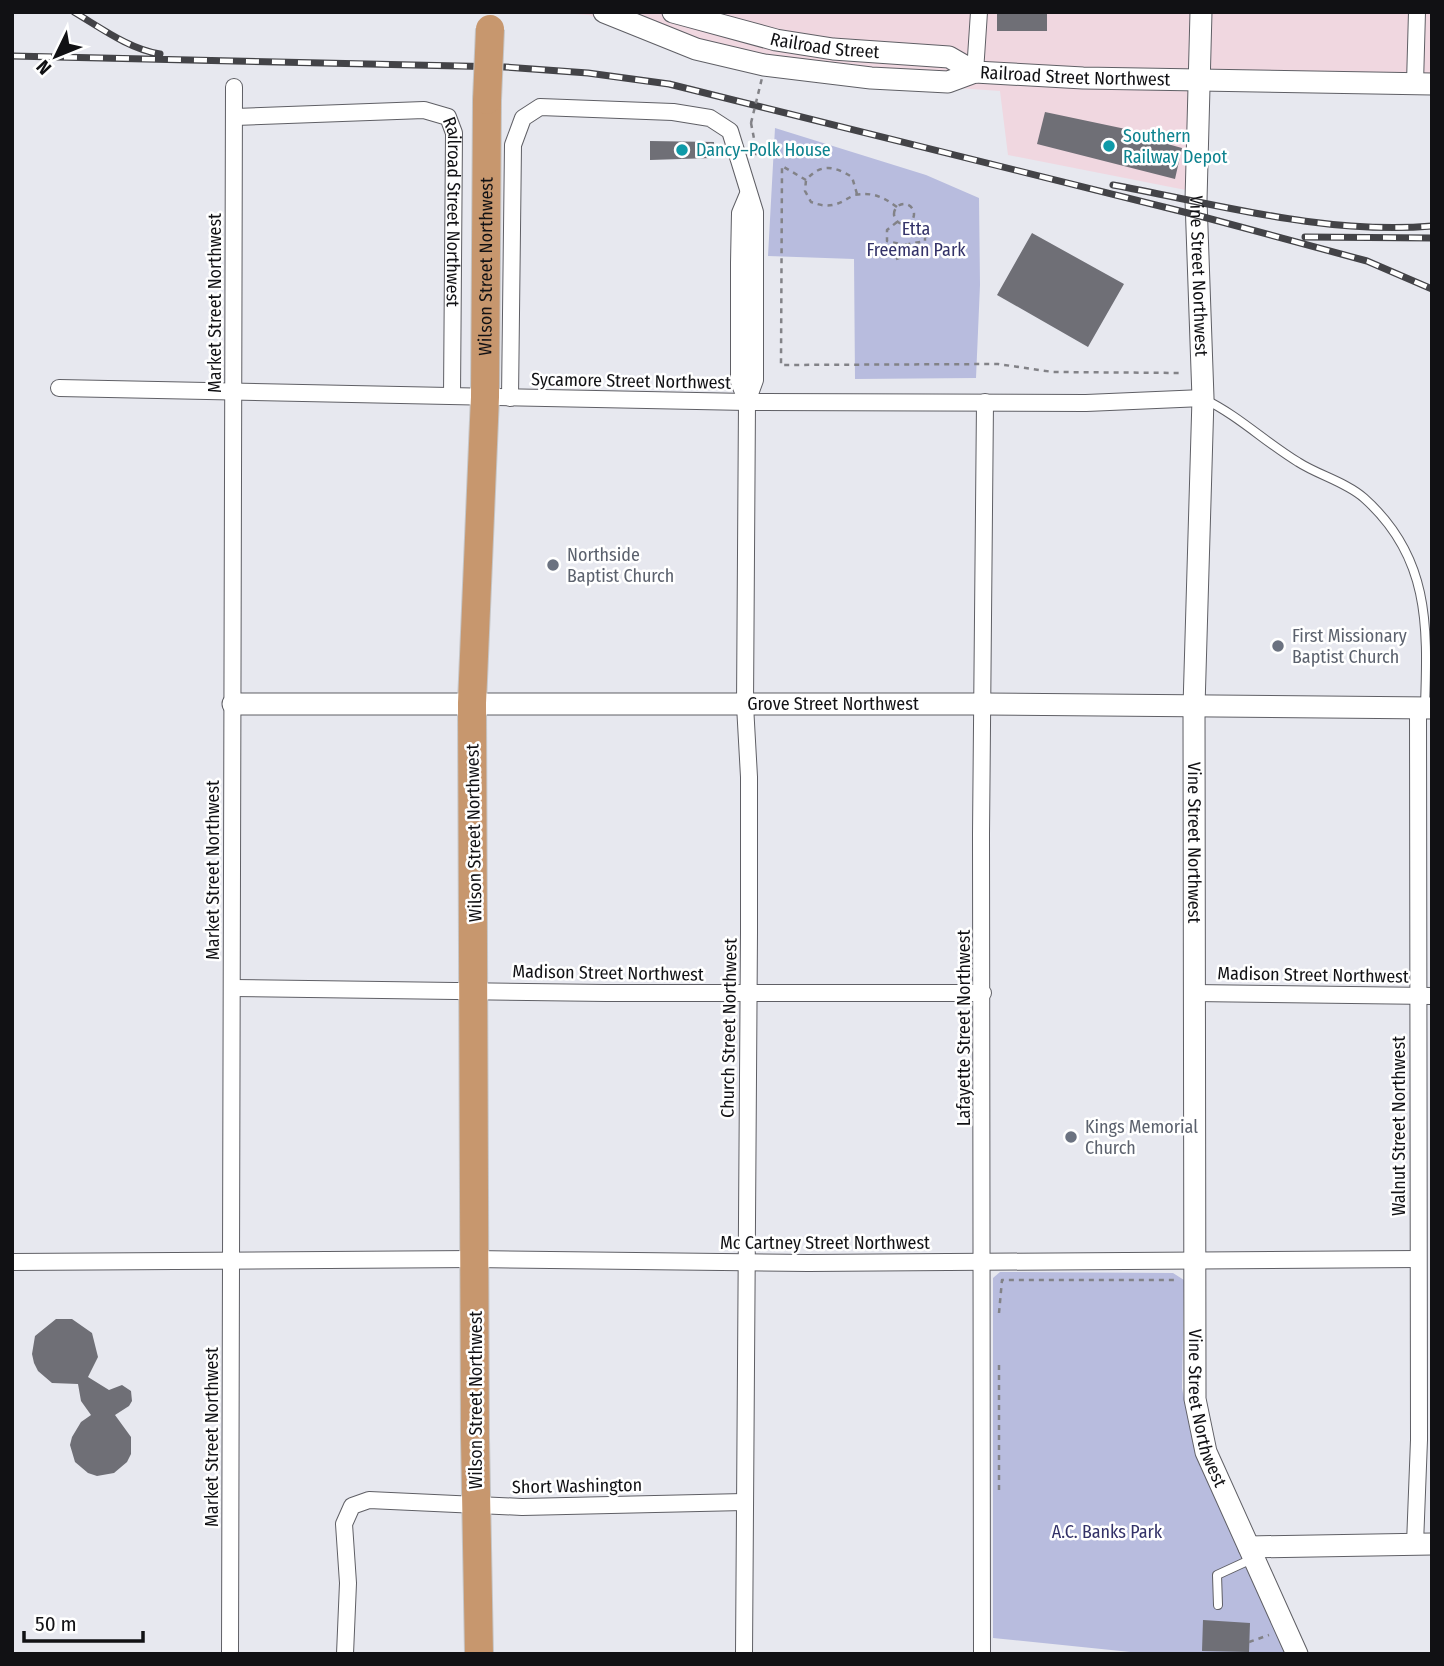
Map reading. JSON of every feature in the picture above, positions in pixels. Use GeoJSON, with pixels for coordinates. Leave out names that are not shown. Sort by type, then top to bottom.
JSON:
{"type":"FeatureCollection","features":[{"type":"Feature","properties":{"kind":"highway","name":"Wilson Street Northwest"},"geometry":{"type":"LineString","coordinates":[[479,1654],[472,703],[497,397],[486,100],[490,21]]}},
{"type":"Feature","properties":{"kind":"street","name":"Railroad Street Northwest"},"geometry":{"type":"LineString","coordinates":[[604,12],[696,49],[764,65],[871,78],[948,82],[975,72],[1200,81],[1424,84]]}},
{"type":"Feature","properties":{"kind":"street","name":"Railroad Street"},"geometry":{"type":"LineString","coordinates":[[673,12],[776,40],[833,49],[949,57],[975,72]]}},
{"type":"Feature","properties":{"kind":"street"},"geometry":{"type":"LineString","coordinates":[[975,72],[979,12]]}},
{"type":"Feature","properties":{"kind":"street","name":"Vine Street Northwest"},"geometry":{"type":"LineString","coordinates":[[1201,12],[1196,204],[1203,398],[1194,707],[1193,1359],[1200,1434],[1297,1654]]}},
{"type":"Feature","properties":{"kind":"street"},"geometry":{"type":"LineString","coordinates":[[1418,12],[1424,84]]}},
{"type":"Feature","properties":{"kind":"street","name":"Market Street Northwest"},"geometry":{"type":"LineString","coordinates":[[230,1654],[234,87]]}},
{"type":"Feature","properties":{"kind":"street","name":"Church Street Northwest"},"geometry":{"type":"LineString","coordinates":[[497,397],[513,145],[523,118],[540,107],[673,112],[710,118],[730,131],[755,212],[755,380],[747,402],[745,705],[749,778],[744,1654]]}},
{"type":"Feature","properties":{"kind":"street","name":"Railroad Street Northwest"},"geometry":{"type":"LineString","coordinates":[[235,117],[424,110],[448,117],[454,133],[453,396]]}},
{"type":"Feature","properties":{"kind":"street","name":"Sycamore Street Northwest"},"geometry":{"type":"LineString","coordinates":[[58,388],[747,402],[1203,398]]}},
{"type":"Feature","properties":{"kind":"street","name":"Lafayette Street Northwest"},"geometry":{"type":"LineString","coordinates":[[982,1654],[985,402]]}},
{"type":"Feature","properties":{"kind":"street","name":"Grove Street Northwest"},"geometry":{"type":"LineString","coordinates":[[233,704],[984,704],[1425,708]]}},
{"type":"Feature","properties":{"kind":"street","name":"Walnut Street Northwest"},"geometry":{"type":"LineString","coordinates":[[1424,1544],[1418,1259],[1424,996],[1425,708]]}},
{"type":"Feature","properties":{"kind":"street","name":"Madison Street Northwest"},"geometry":{"type":"LineString","coordinates":[[232,988],[748,994],[983,993]]}},
{"type":"Feature","properties":{"kind":"street","name":"Madison Street Northwest"},"geometry":{"type":"LineString","coordinates":[[1195,993],[1424,996]]}},
{"type":"Feature","properties":{"kind":"street","name":"Mc Cartney Street Northwest"},"geometry":{"type":"LineString","coordinates":[[12,1262],[1418,1259]]}},
{"type":"Feature","properties":{"kind":"street","name":"Short Washington"},"geometry":{"type":"LineString","coordinates":[[345,1654],[348,1583],[344,1524],[352,1506],[369,1500],[476,1506],[744,1502]]}},
{"type":"Feature","properties":{"kind":"street"},"geometry":{"type":"LineString","coordinates":[[1251,1553],[1424,1544]]}},
{"type":"Feature","properties":{"kind":"lane"},"geometry":{"type":"LineString","coordinates":[[1203,398],[1241,420],[1297,462],[1362,496],[1389,526],[1411,557],[1421,594],[1425,633],[1425,708]]}},
{"type":"Feature","properties":{"kind":"lane"},"geometry":{"type":"LineString","coordinates":[[1218,1605],[1217,1575],[1251,1553]]}},
{"type":"Feature","properties":{"kind":"path"},"geometry":{"type":"LineString","coordinates":[[751,122],[762,78]]}},
{"type":"Feature","properties":{"kind":"path"},"geometry":{"type":"LineString","coordinates":[[806,180],[782,166],[781,365],[998,364],[1053,372],[1202,373]]}},
{"type":"Feature","properties":{"kind":"path"},"geometry":{"type":"LineString","coordinates":[[857,194],[852,177],[832,166],[821,168],[806,180],[805,191],[811,202],[826,208],[857,194],[869,192],[882,196],[897,207],[908,205],[914,213],[908,223],[897,222],[887,230],[887,241],[904,245],[925,241],[925,228],[929,228]]}},
{"type":"Feature","properties":{"kind":"path"},"geometry":{"type":"LineString","coordinates":[[897,207],[894,214],[897,222]]}},
{"type":"Feature","properties":{"kind":"path"},"geometry":{"type":"LineString","coordinates":[[896,259],[902,257],[904,245]]}},
{"type":"Feature","properties":{"kind":"path"},"geometry":{"type":"LineString","coordinates":[[998,1322],[1002,1280],[1178,1280]]}},
{"type":"Feature","properties":{"kind":"path"},"geometry":{"type":"LineString","coordinates":[[998,1355],[999,1494]]}},
{"type":"Feature","properties":{"kind":"path"},"geometry":{"type":"LineString","coordinates":[[1249,1642],[1276,1632]]}},
{"type":"Feature","properties":{"kind":"shaded area"},"geometry":{"type":"Polygon","coordinates":[[[547,12],[1432,12],[1432,91],[1208,91],[1206,194],[1008,155],[1000,91],[789,76],[646,39],[589,15],[547,12]]]}},
{"type":"Feature","properties":{"kind":"green space","name":"Etta Freeman Park"},"geometry":{"type":"Polygon","coordinates":[[[775,128],[926,175],[979,198],[980,285],[976,378],[855,379],[854,259],[768,256],[775,128]]]}},
{"type":"Feature","properties":{"kind":"green space","name":"A.C. Banks Park"},"geometry":{"type":"Polygon","coordinates":[[[1000,1272],[1173,1273],[1184,1280],[1182,1388],[1194,1449],[1287,1654],[1150,1654],[993,1638],[993,1278],[1000,1272]]]}},
{"type":"Feature","properties":{"kind":"building"},"geometry":{"type":"Polygon","coordinates":[[[997,12],[1047,12],[1047,31],[997,31],[997,12]]]}},
{"type":"Feature","properties":{"kind":"building","name":"Southern Railway Depot"},"geometry":{"type":"Polygon","coordinates":[[[1045,112],[1154,135],[1153,140],[1182,148],[1175,179],[1037,144],[1045,112]]]}},
{"type":"Feature","properties":{"kind":"building","name":"Dancy–Polk House"},"geometry":{"type":"Polygon","coordinates":[[[650,141],[714,142],[712,158],[650,160],[650,141]]]}},
{"type":"Feature","properties":{"kind":"building"},"geometry":{"type":"Polygon","coordinates":[[[1032,233],[1124,284],[1088,347],[997,295],[1032,233]]]}},
{"type":"Feature","properties":{"kind":"building"},"geometry":{"type":"Polygon","coordinates":[[[56,1319],[72,1319],[92,1333],[98,1357],[88,1377],[109,1390],[122,1385],[131,1391],[132,1401],[129,1406],[115,1415],[131,1437],[131,1454],[127,1462],[114,1473],[97,1476],[88,1473],[75,1462],[70,1445],[72,1437],[81,1422],[91,1415],[81,1401],[78,1384],[52,1383],[38,1371],[34,1363],[32,1354],[35,1336],[56,1319]]]}},
{"type":"Feature","properties":{"kind":"building"},"geometry":{"type":"Polygon","coordinates":[[[1203,1620],[1250,1623],[1249,1652],[1202,1651],[1203,1620]]]}},
{"type":"Feature","properties":{"kind":"railway"},"geometry":{"type":"LineString","coordinates":[[74,12],[126,43],[160,54]]}},
{"type":"Feature","properties":{"kind":"railway"},"geometry":{"type":"LineString","coordinates":[[12,56],[505,67],[588,73],[669,84],[1196,215],[1367,261],[1432,289]]}},
{"type":"Feature","properties":{"kind":"railway"},"geometry":{"type":"LineString","coordinates":[[1113,185],[1312,222],[1392,228],[1432,226]]}},
{"type":"Feature","properties":{"kind":"railway"},"geometry":{"type":"LineString","coordinates":[[1305,237],[1432,238]]}},
{"type":"Feature","properties":{"kind":"place","name":"Southern Railway Depot"},"geometry":{"type":"Point","coordinates":[1109,146]}},
{"type":"Feature","properties":{"kind":"place","name":"Dancy–Polk House"},"geometry":{"type":"Point","coordinates":[682,150]}},
{"type":"Feature","properties":{"kind":"place","name":"Northside Baptist Church"},"geometry":{"type":"Point","coordinates":[553,565]}},
{"type":"Feature","properties":{"kind":"place","name":"First Missionary Baptist Church"},"geometry":{"type":"Point","coordinates":[1278,646]}},
{"type":"Feature","properties":{"kind":"place","name":"Kings Memorial Church"},"geometry":{"type":"Point","coordinates":[1071,1137]}}]}
